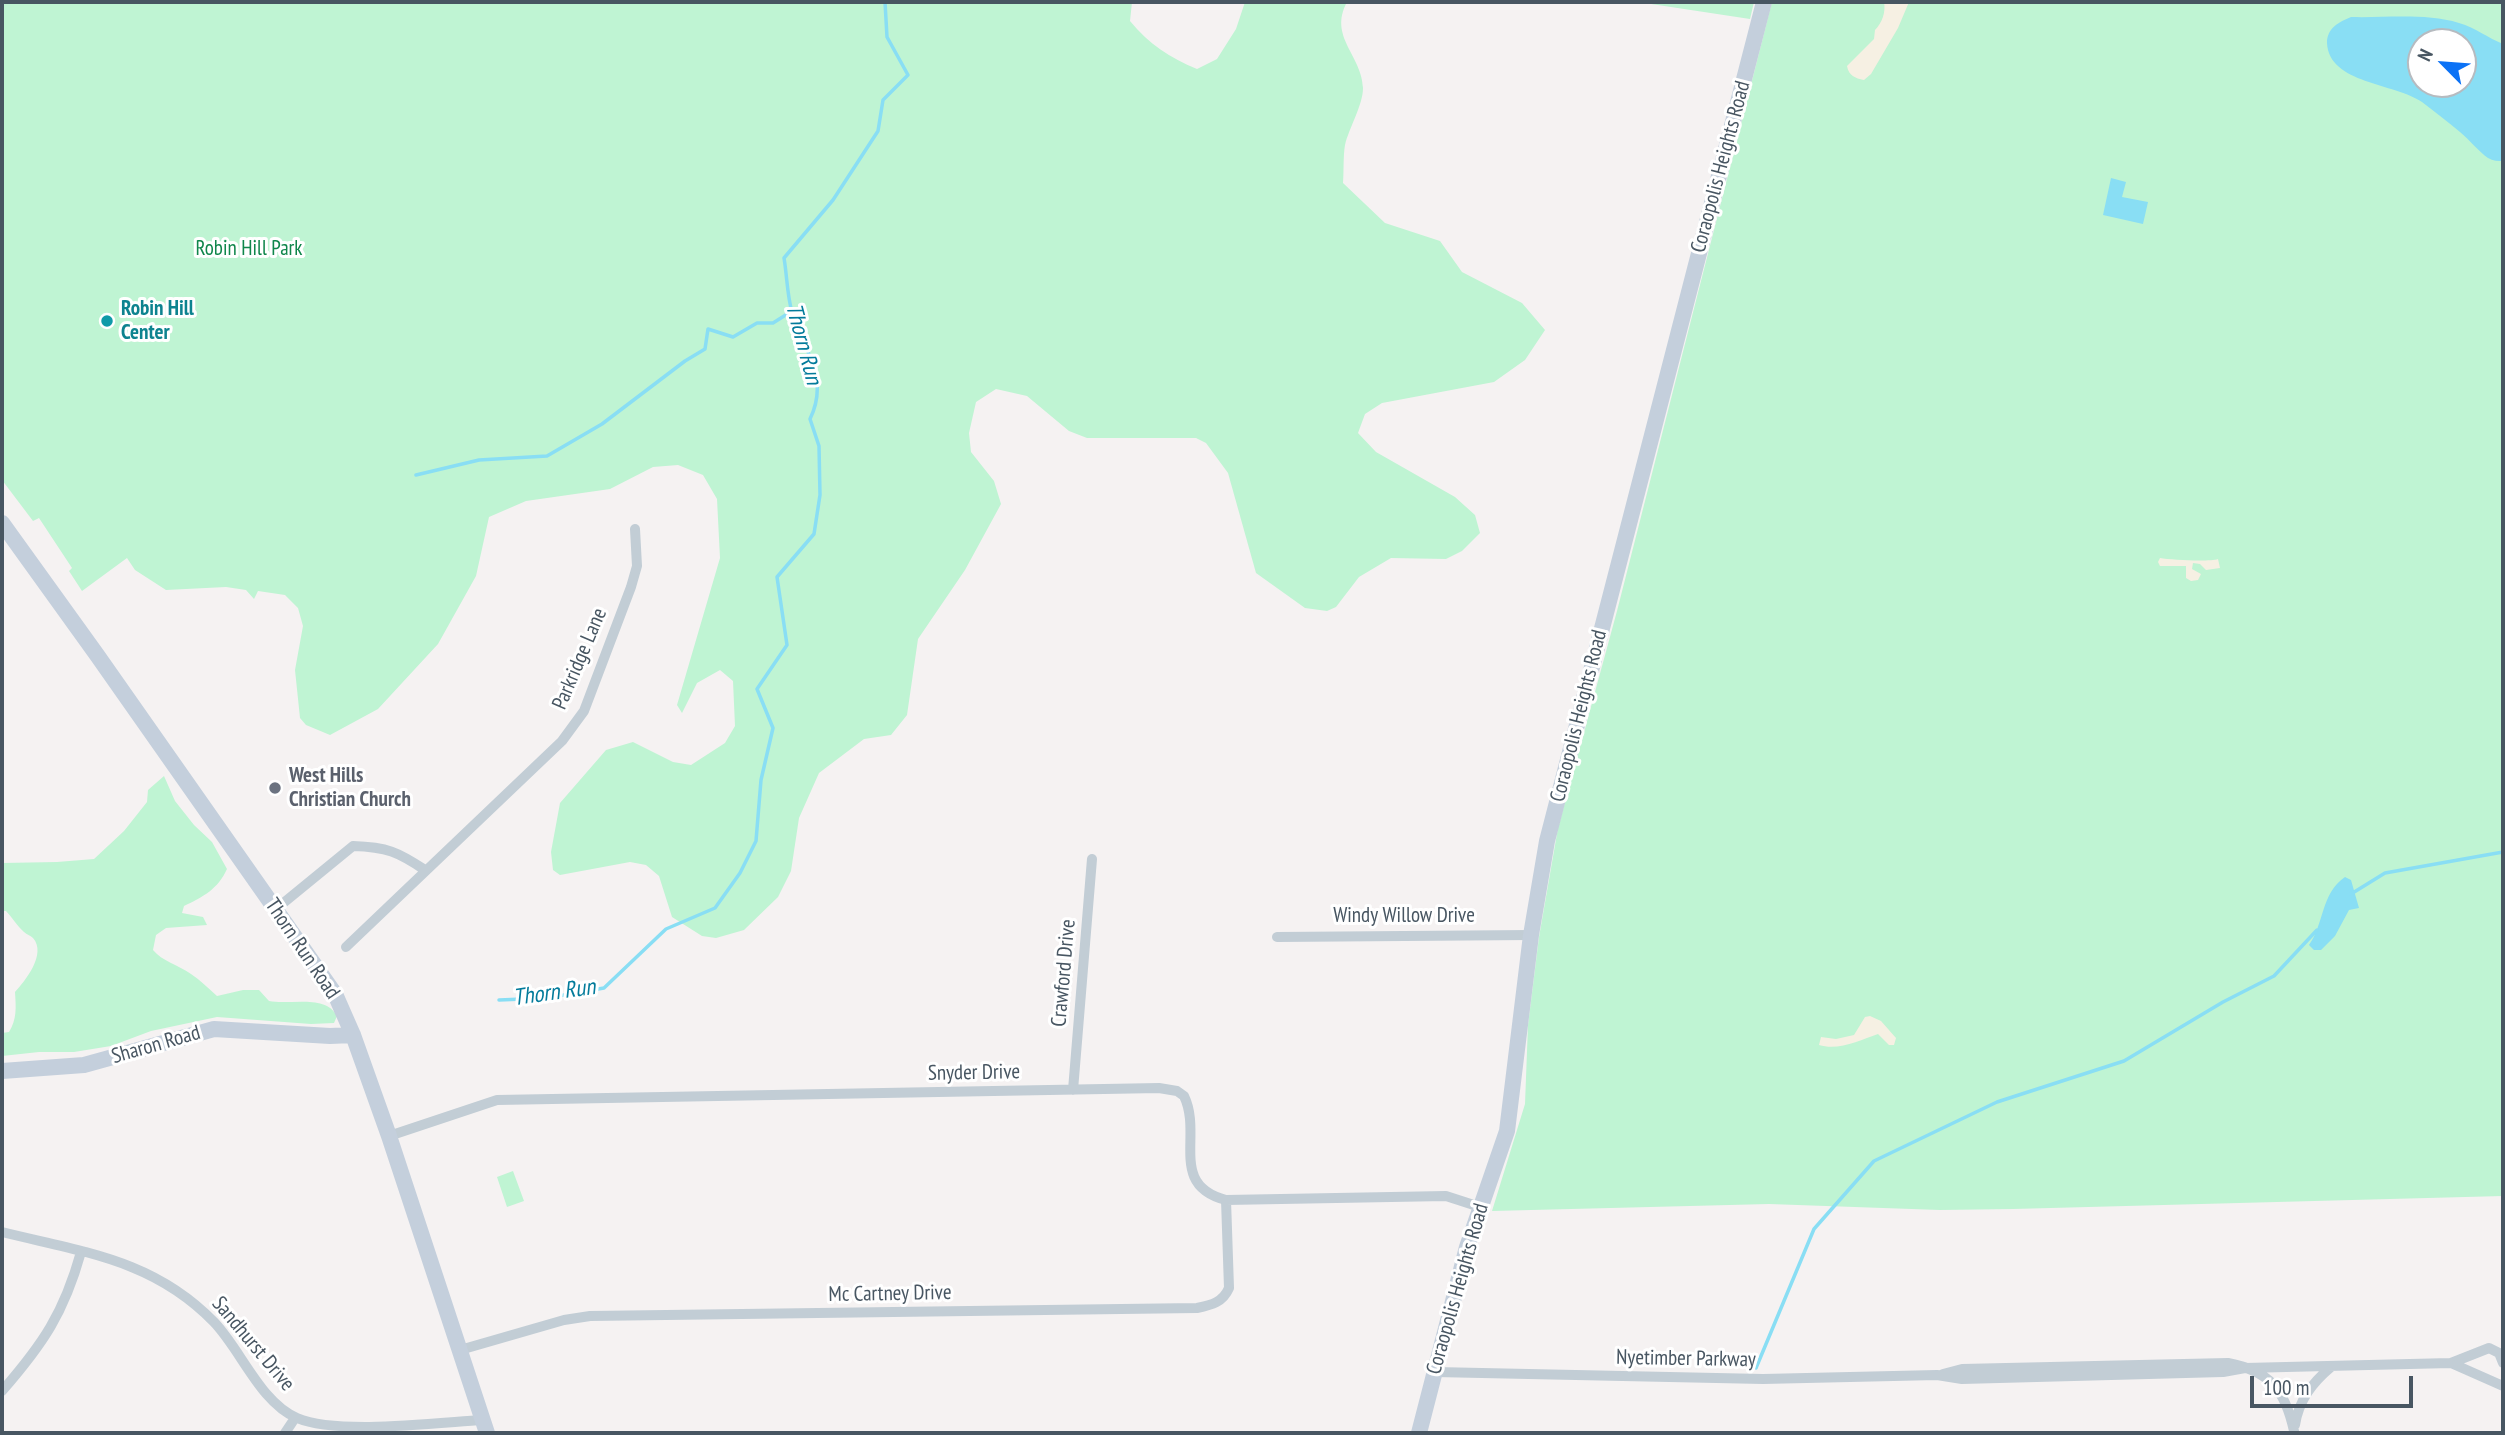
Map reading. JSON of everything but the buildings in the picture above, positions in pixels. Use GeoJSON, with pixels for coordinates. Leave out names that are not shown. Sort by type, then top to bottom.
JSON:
{"type":"FeatureCollection","features":[{"type":"Feature","properties":{"kind":"street","name":"Coraopolis Heights Road"},"geometry":{"type":"LineString","coordinates":[[1419,1433],[1467,1247],[1507,1131],[1531,935],[1547,841],[1764,2]]}},
{"type":"Feature","properties":{"kind":"street","name":"Thorn Run Road"},"geometry":{"type":"LineString","coordinates":[[3,526],[335,994],[353,1034],[389,1136],[484,1427]]}},
{"type":"Feature","properties":{"kind":"street","name":"Parkridge Lane"},"geometry":{"type":"LineString","coordinates":[[346,947],[562,741],[584,711],[637,566],[635,529]]}},
{"type":"Feature","properties":{"kind":"street"},"geometry":{"type":"LineString","coordinates":[[276,909],[353,846],[376,847],[400,853],[425,870]]}},
{"type":"Feature","properties":{"kind":"street","name":"Crawford Drive"},"geometry":{"type":"LineString","coordinates":[[1073,1090],[1092,859]]}},
{"type":"Feature","properties":{"kind":"street","name":"Windy Willow Drive"},"geometry":{"type":"LineString","coordinates":[[1277,937],[1531,935]]}},
{"type":"Feature","properties":{"kind":"street","name":"Sharon Road"},"geometry":{"type":"LineString","coordinates":[[2,1071],[84,1065],[214,1029],[330,1036],[353,1034]]}},
{"type":"Feature","properties":{"kind":"street","name":"Snyder Drive"},"geometry":{"type":"LineString","coordinates":[[389,1136],[497,1100],[1159,1088],[1177,1091],[1184,1096],[1190,1113],[1194,1179],[1205,1191],[1226,1200]]}},
{"type":"Feature","properties":{"kind":"street"},"geometry":{"type":"LineString","coordinates":[[1226,1200],[1430,1196],[1453,1198],[1480,1207]]}},
{"type":"Feature","properties":{"kind":"street","name":"Mc Cartney Drive"},"geometry":{"type":"LineString","coordinates":[[460,1350],[564,1320],[590,1316],[1197,1308],[1217,1303],[1225,1297],[1230,1288],[1226,1200]]}},
{"type":"Feature","properties":{"kind":"street","name":"Sandhurst Drive"},"geometry":{"type":"LineString","coordinates":[[2,1232],[117,1260],[144,1270],[182,1294],[214,1322],[266,1392],[295,1418],[328,1426],[484,1427]]}},
{"type":"Feature","properties":{"kind":"street"},"geometry":{"type":"LineString","coordinates":[[2,1391],[50,1331],[73,1280],[81,1252]]}},
{"type":"Feature","properties":{"kind":"street"},"geometry":{"type":"LineString","coordinates":[[2451,1363],[2489,1348],[2499,1353],[2503,1363]]}},
{"type":"Feature","properties":{"kind":"street","name":"Nyetimber Parkway"},"geometry":{"type":"LineString","coordinates":[[1435,1371],[1763,1379],[1937,1376],[1962,1369],[2222,1362],[2245,1367],[2451,1363]]}},
{"type":"Feature","properties":{"kind":"street"},"geometry":{"type":"LineString","coordinates":[[2451,1363],[2503,1386]]}},
{"type":"Feature","properties":{"kind":"street"},"geometry":{"type":"LineString","coordinates":[[2245,1367],[2259,1373],[2278,1388],[2288,1406],[2294,1432]]}},
{"type":"Feature","properties":{"kind":"street"},"geometry":{"type":"LineString","coordinates":[[2294,1432],[2296,1416],[2309,1389],[2331,1367]]}},
{"type":"Feature","properties":{"kind":"street"},"geometry":{"type":"LineString","coordinates":[[285,1433],[295,1418]]}},
{"type":"Feature","properties":{"kind":"green space","name":"Robin Hill Park"},"geometry":{"type":"Polygon","coordinates":[[[2,2],[1132,2],[1130,21],[1137,29],[1160,50],[1197,69],[1217,59],[1236,29],[1245,2],[1347,2],[1341,26],[1361,76],[1363,88],[1361,102],[1345,145],[1343,183],[1385,223],[1440,241],[1462,272],[1522,303],[1545,330],[1525,360],[1494,382],[1382,403],[1365,414],[1358,433],[1376,452],[1455,497],[1475,515],[1480,533],[1462,551],[1446,559],[1391,558],[1359,577],[1336,607],[1327,611],[1305,608],[1256,573],[1228,473],[1206,443],[1196,438],[1087,438],[1069,431],[1027,396],[996,389],[976,402],[969,433],[971,452],[994,481],[1001,504],[965,570],[918,639],[907,715],[891,735],[864,739],[819,773],[799,818],[791,871],[778,897],[744,930],[716,938],[702,936],[672,917],[659,876],[646,865],[630,862],[560,875],[553,870],[551,852],[560,803],[606,750],[633,742],[673,762],[691,765],[725,743],[735,726],[733,681],[720,670],[697,683],[682,713],[677,705],[720,558],[717,499],[703,475],[678,465],[653,467],[610,489],[526,501],[489,517],[476,576],[438,644],[378,709],[330,735],[306,725],[300,718],[295,670],[303,626],[298,608],[285,595],[258,591],[254,599],[246,590],[226,587],[166,590],[135,570],[127,558],[82,591],[69,571],[72,568],[39,518],[33,521],[2,480],[2,2]]]}},
{"type":"Feature","properties":{"kind":"green space"},"geometry":{"type":"Polygon","coordinates":[[[1638,2],[1754,2],[1750,19],[1638,2]]]}},
{"type":"Feature","properties":{"kind":"green space"},"geometry":{"type":"Polygon","coordinates":[[[1772,2],[2503,2],[2503,1196],[2013,1209],[1940,1210],[1769,1204],[1492,1211],[1525,1104],[1528,1025],[1539,937],[1558,828],[1617,611],[1772,2]]]}},
{"type":"Feature","properties":{"kind":"green space"},"geometry":{"type":"Polygon","coordinates":[[[164,776],[175,801],[212,842],[227,869],[209,892],[184,906],[182,913],[203,917],[207,925],[166,928],[156,935],[153,950],[194,976],[217,996],[243,990],[259,990],[269,1001],[325,1005],[337,1016],[334,1023],[311,1024],[217,1017],[151,1031],[111,1046],[74,1052],[2,1056],[2,1033],[9,1032],[15,1018],[15,992],[33,967],[38,952],[33,938],[21,930],[6,911],[2,911],[2,863],[94,859],[124,831],[147,802],[148,790],[164,776]]]}},
{"type":"Feature","properties":{"kind":"green space"},"geometry":{"type":"Polygon","coordinates":[[[513,1171],[524,1201],[507,1207],[497,1177],[513,1171]]]}},
{"type":"Feature","properties":{"kind":"sand"},"geometry":{"type":"Polygon","coordinates":[[[1884,2],[1909,2],[1898,28],[1871,74],[1864,80],[1851,74],[1847,66],[1874,39],[1875,30],[1883,17],[1884,2]]]}},
{"type":"Feature","properties":{"kind":"sand"},"geometry":{"type":"Polygon","coordinates":[[[2160,558],[2199,561],[2218,559],[2220,568],[2206,570],[2200,564],[2193,563],[2192,569],[2201,574],[2198,580],[2191,581],[2186,578],[2186,566],[2160,566],[2160,558]]]}},
{"type":"Feature","properties":{"kind":"sand"},"geometry":{"type":"Polygon","coordinates":[[[1870,1016],[1881,1021],[1896,1038],[1894,1045],[1889,1045],[1878,1034],[1842,1046],[1819,1045],[1821,1037],[1836,1039],[1854,1035],[1865,1017],[1870,1016]]]}},
{"type":"Feature","properties":{"kind":"water"},"geometry":{"type":"Polygon","coordinates":[[[2351,17],[2406,17],[2446,20],[2471,28],[2407,28],[2407,95],[2365,81],[2339,67],[2331,57],[2327,43],[2334,26],[2351,17]]]}},
{"type":"Feature","properties":{"kind":"water"},"geometry":{"type":"Polygon","coordinates":[[[2477,31],[2503,44],[2503,161],[2488,158],[2414,98],[2477,98],[2477,31]]]}},
{"type":"Feature","properties":{"kind":"water"},"geometry":{"type":"Polygon","coordinates":[[[2111,178],[2126,182],[2122,197],[2148,202],[2143,224],[2103,215],[2111,178]]]}},
{"type":"Feature","properties":{"kind":"water"},"geometry":{"type":"Polygon","coordinates":[[[2345,877],[2351,880],[2359,908],[2349,910],[2335,936],[2321,950],[2314,950],[2309,945],[2327,900],[2345,877]]]}},
{"type":"Feature","properties":{"kind":"waterway","name":"Thorn Run"},"geometry":{"type":"LineString","coordinates":[[499,1000],[547,998],[604,988],[666,929],[715,908],[740,873],[756,841],[761,780],[773,728],[757,689],[787,645],[777,577],[814,534],[820,495],[819,446],[810,419],[815,404],[816,377],[792,312],[784,258],[833,200],[878,131],[883,100],[908,75],[887,37],[885,2]]}},
{"type":"Feature","properties":{"kind":"waterway"},"geometry":{"type":"LineString","coordinates":[[416,475],[479,460],[547,456],[602,424],[705,349],[708,329],[733,337],[757,323],[773,323],[792,311]]}},
{"type":"Feature","properties":{"kind":"waterway"},"geometry":{"type":"LineString","coordinates":[[2351,894],[2385,873],[2503,852]]}},
{"type":"Feature","properties":{"kind":"waterway"},"geometry":{"type":"LineString","coordinates":[[1756,1368],[1814,1229],[1874,1161],[1997,1102],[2124,1061],[2223,1002],[2274,976],[2317,930]]}},
{"type":"Feature","properties":{"kind":"place","name":"Robin Hill Center"},"geometry":{"type":"Point","coordinates":[107,321]}},
{"type":"Feature","properties":{"kind":"place","name":"West Hills Christian Church"},"geometry":{"type":"Point","coordinates":[275,788]}}]}
